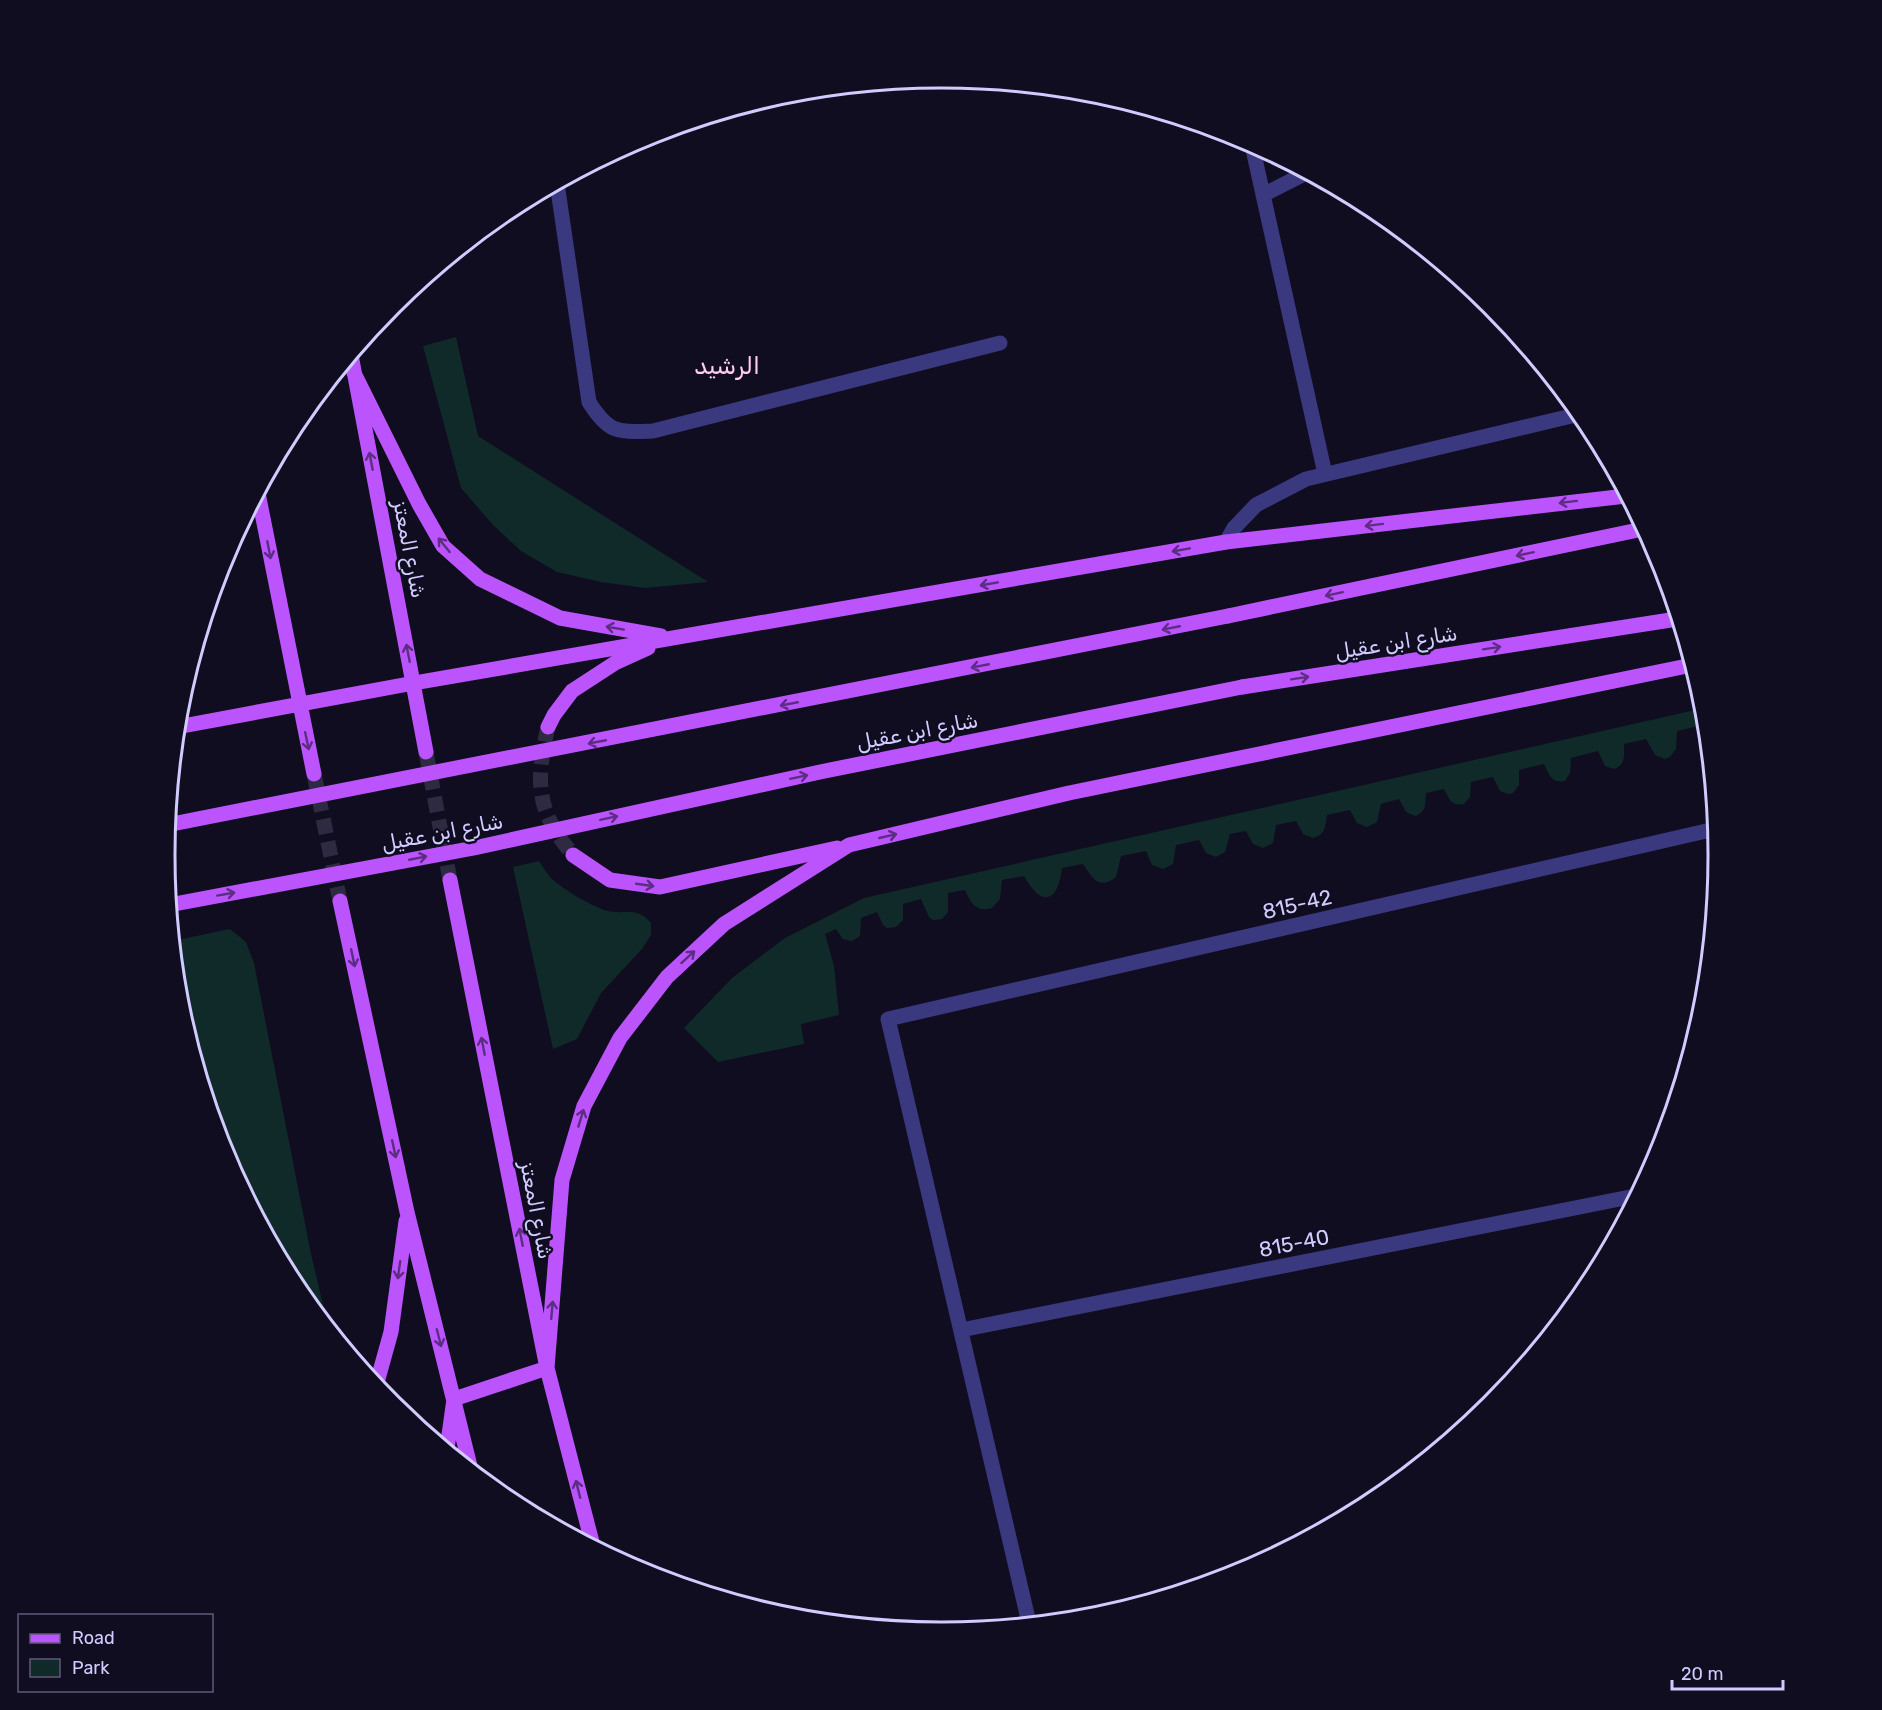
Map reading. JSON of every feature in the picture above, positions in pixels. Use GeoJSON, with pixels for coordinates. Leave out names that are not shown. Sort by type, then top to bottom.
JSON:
{"type":"FeatureCollection","features":[{"type":"Feature","properties":{"kind":"main road","name":"شارع المعتز"},"geometry":{"type":"LineString","coordinates":[[353,365],[426,752]]}},
{"type":"Feature","properties":{"kind":"main road"},"geometry":{"type":"LineString","coordinates":[[354,373],[419,504],[443,546],[480,579],[560,618],[673,638]]}},
{"type":"Feature","properties":{"kind":"main road"},"geometry":{"type":"LineString","coordinates":[[186,725],[414,683],[1226,542],[1618,497]]}},
{"type":"Feature","properties":{"kind":"main road"},"geometry":{"type":"LineString","coordinates":[[260,504],[314,774]]}},
{"type":"Feature","properties":{"kind":"main road"},"geometry":{"type":"LineString","coordinates":[[176,823],[1228,616],[1635,531]]}},
{"type":"Feature","properties":{"kind":"main road","name":"شارع ابن عقيل"},"geometry":{"type":"LineString","coordinates":[[176,904],[474,848],[820,772],[1242,687],[1670,620]]}},
{"type":"Feature","properties":{"kind":"main road"},"geometry":{"type":"LineString","coordinates":[[548,727],[572,691],[615,663],[673,638]]}},
{"type":"Feature","properties":{"kind":"main road"},"geometry":{"type":"LineString","coordinates":[[573,855],[610,880],[660,888],[1069,793],[1683,667]]}},
{"type":"Feature","properties":{"kind":"main road"},"geometry":{"type":"LineString","coordinates":[[454,1399],[547,1368],[562,1180],[584,1106],[620,1038],[667,977],[724,924],[849,845]]}},
{"type":"Feature","properties":{"kind":"main road","name":"شارع المعتز"},"geometry":{"type":"LineString","coordinates":[[450,880],[547,1368],[590,1536]]}},
{"type":"Feature","properties":{"kind":"main road"},"geometry":{"type":"LineString","coordinates":[[340,901],[407,1212],[468,1458]]}},
{"type":"Feature","properties":{"kind":"main road"},"geometry":{"type":"LineString","coordinates":[[379,1375],[391,1332],[407,1212]]}},
{"type":"Feature","properties":{"kind":"main road"},"geometry":{"type":"LineString","coordinates":[[448,1441],[454,1399]]}},
{"type":"Feature","properties":{"kind":"street"},"geometry":{"type":"LineString","coordinates":[[1254,156],[1325,474]]}},
{"type":"Feature","properties":{"kind":"street"},"geometry":{"type":"LineString","coordinates":[[1263,195],[1298,177]]}},
{"type":"Feature","properties":{"kind":"street"},"geometry":{"type":"LineString","coordinates":[[558,191],[589,402],[602,422],[622,431],[654,431],[1000,343]]}},
{"type":"Feature","properties":{"kind":"street"},"geometry":{"type":"LineString","coordinates":[[1226,542],[1239,522],[1256,505],[1306,479],[1569,417]]}},
{"type":"Feature","properties":{"kind":"street","name":"815-42"},"geometry":{"type":"LineString","coordinates":[[961,1330],[888,1019],[1707,831]]}},
{"type":"Feature","properties":{"kind":"street","name":"815-40"},"geometry":{"type":"LineString","coordinates":[[961,1330],[1626,1198]]}},
{"type":"Feature","properties":{"kind":"street"},"geometry":{"type":"LineString","coordinates":[[961,1330],[1027,1616]]}},
{"type":"Feature","properties":{"kind":"green space"},"geometry":{"type":"Polygon","coordinates":[[[456,337],[478,436],[708,582],[645,588],[601,582],[557,572],[521,551],[494,526],[461,488],[423,346],[456,337]]]}},
{"type":"Feature","properties":{"kind":"green space"},"geometry":{"type":"Polygon","coordinates":[[[1694,710],[1697,731],[1695,727],[1677,731],[1676,749],[1670,757],[1665,759],[1655,755],[1646,739],[1624,744],[1621,765],[1614,769],[1605,766],[1598,751],[1571,758],[1570,773],[1565,781],[1554,780],[1544,764],[1519,770],[1519,785],[1513,793],[1500,791],[1493,777],[1471,782],[1470,797],[1460,805],[1453,803],[1444,789],[1426,793],[1423,810],[1415,816],[1406,812],[1399,799],[1381,804],[1377,822],[1367,827],[1357,823],[1350,810],[1327,815],[1323,832],[1313,838],[1303,834],[1296,821],[1276,825],[1273,843],[1263,848],[1253,844],[1246,831],[1230,834],[1225,852],[1216,857],[1206,853],[1199,840],[1176,845],[1173,864],[1163,869],[1152,865],[1146,851],[1121,856],[1116,877],[1105,883],[1096,881],[1083,864],[1062,868],[1057,889],[1053,895],[1048,897],[1042,897],[1037,893],[1024,876],[1002,880],[1000,899],[992,908],[982,909],[975,906],[965,890],[948,893],[948,912],[942,919],[933,920],[929,917],[921,899],[903,904],[903,920],[896,927],[887,928],[883,925],[877,912],[861,918],[860,936],[852,941],[843,939],[836,929],[825,934],[834,966],[839,1015],[801,1024],[804,1044],[718,1062],[684,1028],[732,978],[785,938],[864,898],[1694,710]]]}},
{"type":"Feature","properties":{"kind":"green space"},"geometry":{"type":"Polygon","coordinates":[[[539,861],[555,881],[586,902],[608,911],[636,913],[651,923],[651,935],[642,949],[601,993],[577,1039],[553,1049],[513,867],[539,861]]]}},
{"type":"Feature","properties":{"kind":"green space"},"geometry":{"type":"Polygon","coordinates":[[[230,929],[246,942],[254,963],[311,1254],[324,1309],[277,1238],[233,1148],[215,1101],[201,1053],[189,1005],[179,939],[230,929]]]}},
{"type":"Feature","properties":{"kind":"tunnel"},"geometry":{"type":"LineString","coordinates":[[548,727],[541,766],[541,791],[548,816],[556,832],[573,855]]}},
{"type":"Feature","properties":{"kind":"tunnel"},"geometry":{"type":"LineString","coordinates":[[426,752],[450,880]]}},
{"type":"Feature","properties":{"kind":"tunnel"},"geometry":{"type":"LineString","coordinates":[[314,774],[340,901]]}},
{"type":"Feature","properties":{"kind":"district","name":"الرشيد"},"geometry":{"type":"Point","coordinates":[727,366]}}]}
